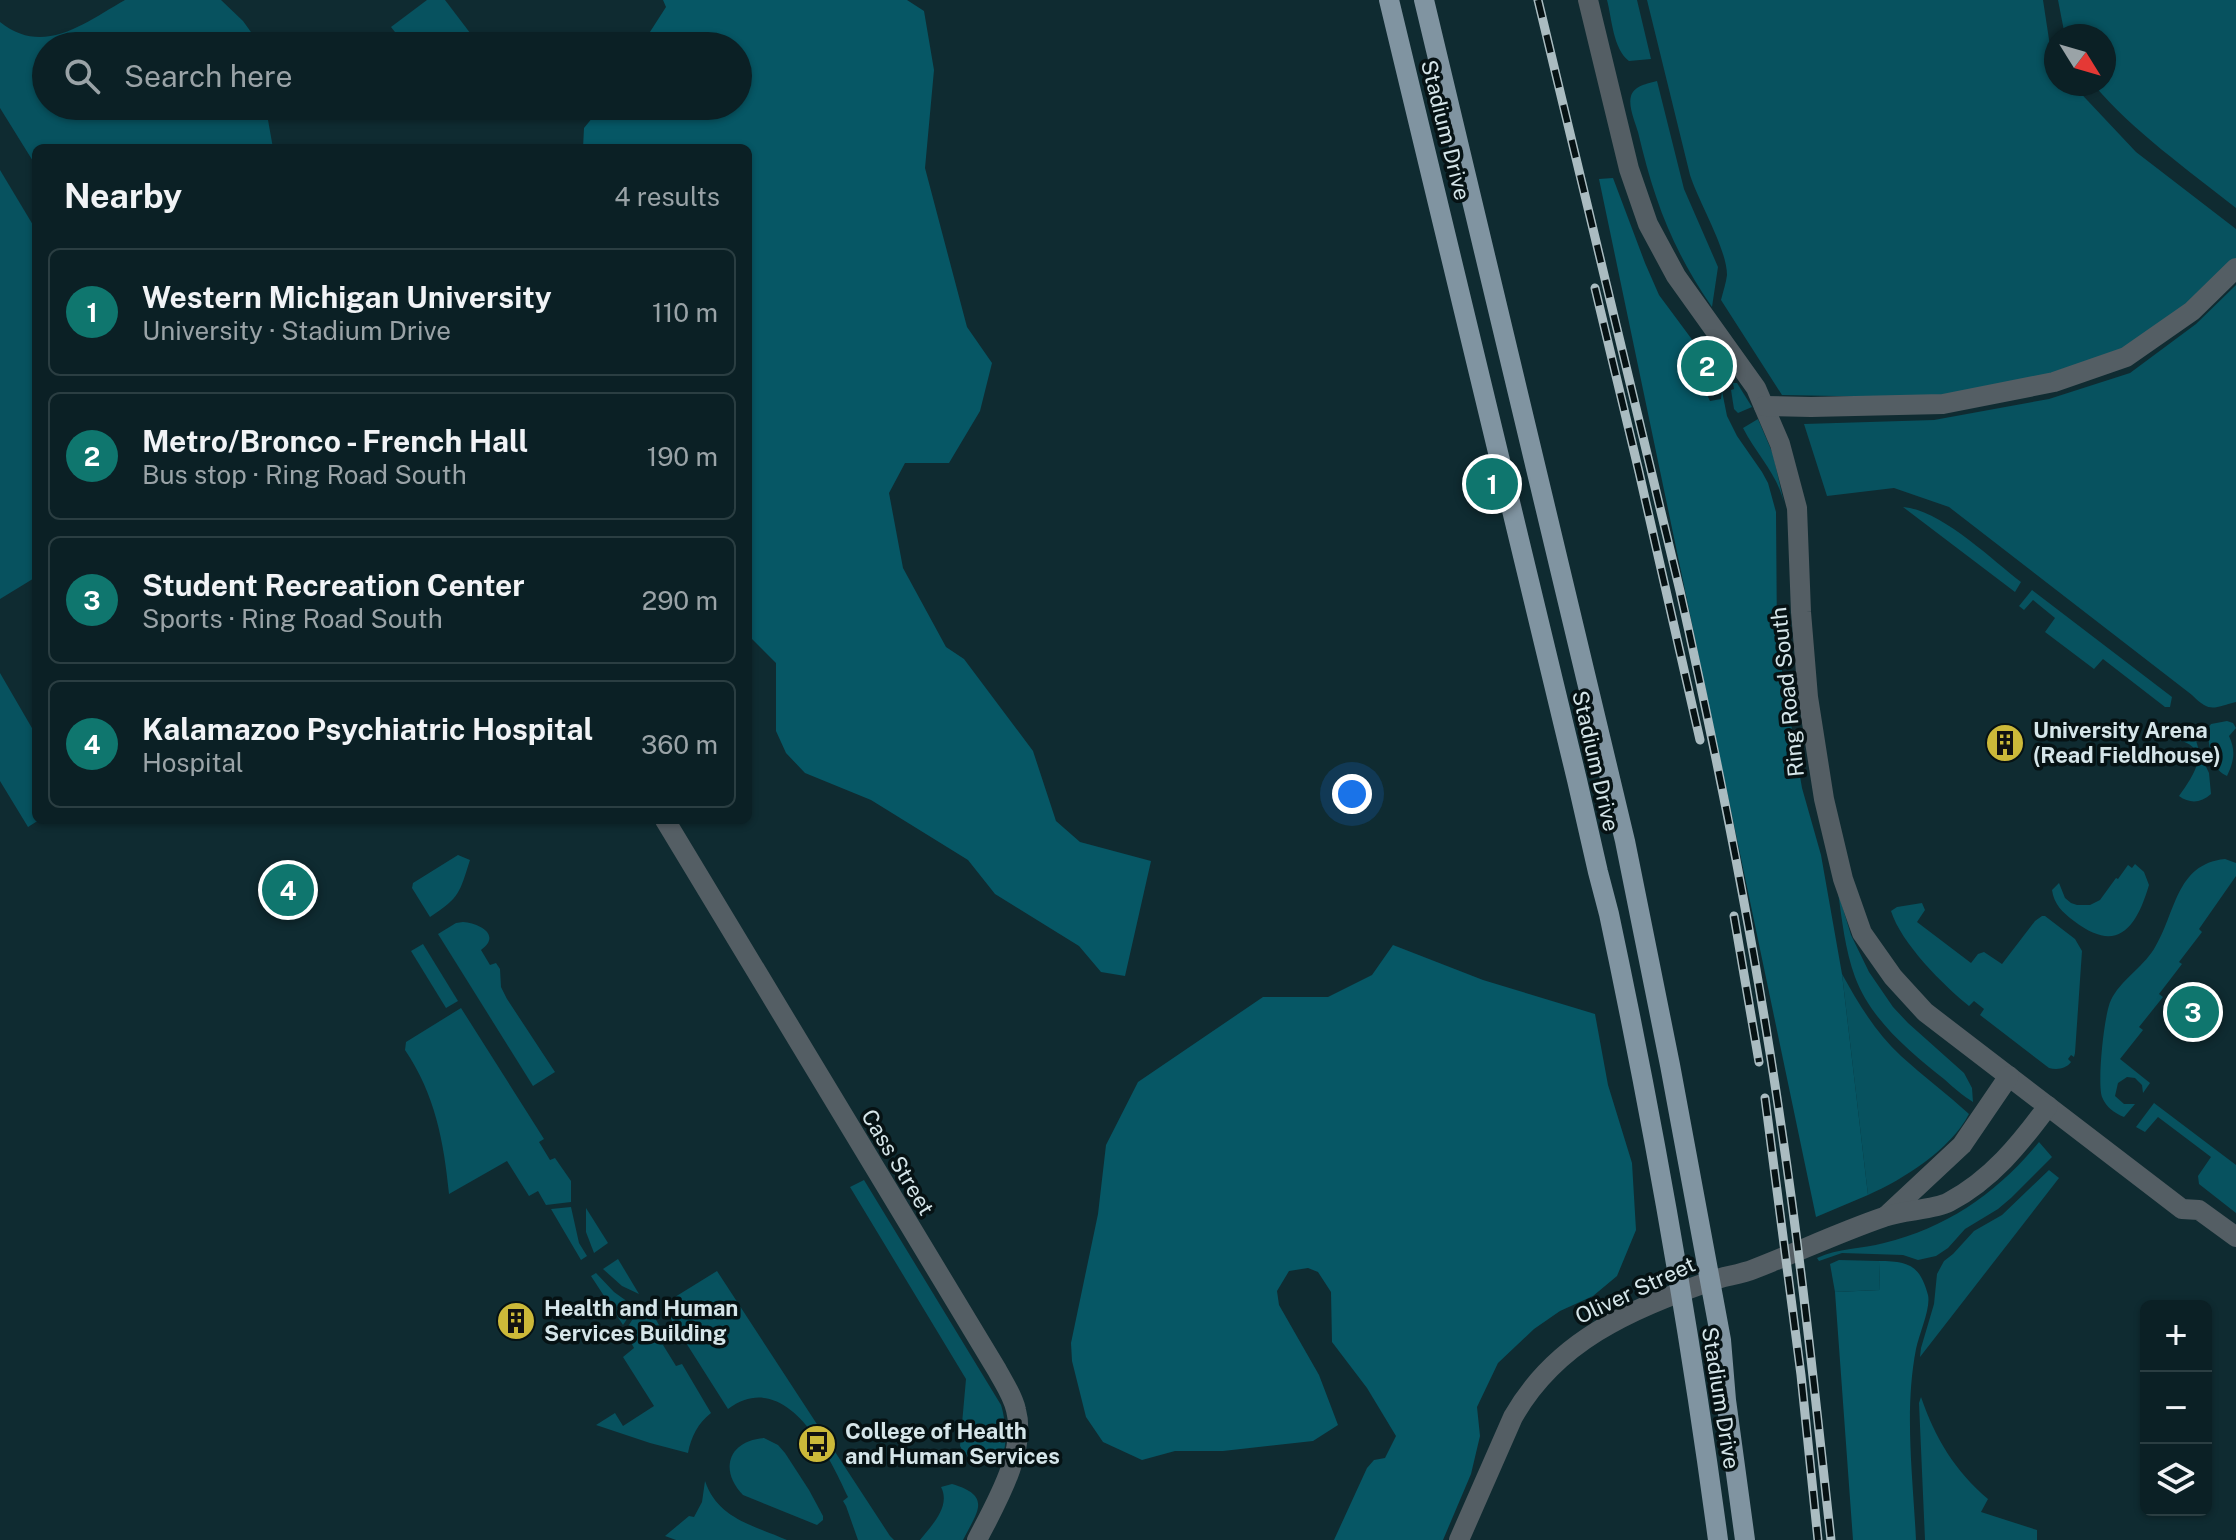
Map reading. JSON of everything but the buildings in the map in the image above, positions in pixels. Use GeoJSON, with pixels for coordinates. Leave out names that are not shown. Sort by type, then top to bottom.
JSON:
{"type":"FeatureCollection","features":[{"type":"Feature","properties":{"kind":"main road","name":"Stadium Drive"},"geometry":{"type":"LineString","coordinates":[[1389,0],[1609,914],[1658,1165],[1718,1540]]}},
{"type":"Feature","properties":{"kind":"main road","name":"Stadium Drive"},"geometry":{"type":"LineString","coordinates":[[1424,0],[1625,841],[1711,1280],[1745,1540]]}},
{"type":"Feature","properties":{"kind":"street","name":"Ring Road South"},"geometry":{"type":"LineString","coordinates":[[1588,0],[1629,169],[1648,224],[1676,276],[1756,388],[1780,444],[1797,508],[1808,697],[1824,799],[1862,933],[1893,977],[1925,1012],[1949,1032],[2182,1209],[2199,1210],[2236,1237]]}},
{"type":"Feature","properties":{"kind":"street"},"geometry":{"type":"LineString","coordinates":[[1764,406],[1943,404],[2054,382],[2126,357],[2192,311],[2236,268]]}},
{"type":"Feature","properties":{"kind":"street","name":"Cass Street"},"geometry":{"type":"LineString","coordinates":[[667,824],[1013,1400],[1017,1411],[1017,1450],[977,1540]]}},
{"type":"Feature","properties":{"kind":"street","name":"Oliver Street"},"geometry":{"type":"LineString","coordinates":[[1886,1216],[1962,1145],[2009,1076]]}},
{"type":"Feature","properties":{"kind":"street","name":"Oliver Street"},"geometry":{"type":"LineString","coordinates":[[1459,1540],[1521,1403],[1564,1353],[1587,1336],[1711,1280],[1750,1271],[1886,1216],[1945,1204],[1971,1189],[2005,1160],[2048,1106]]}},
{"type":"Feature","properties":{"kind":"shaded area"},"geometry":{"type":"Polygon","coordinates":[[[125,0],[221,0],[251,32],[66,32],[125,0]]]}},
{"type":"Feature","properties":{"kind":"shaded area"},"geometry":{"type":"Polygon","coordinates":[[[427,0],[445,0],[469,32],[395,32],[391,27],[427,0]]]}},
{"type":"Feature","properties":{"kind":"shaded area"},"geometry":{"type":"Polygon","coordinates":[[[663,0],[907,0],[924,11],[934,70],[925,168],[967,327],[992,363],[980,411],[949,463],[905,463],[889,493],[903,568],[946,647],[964,659],[1033,751],[1056,821],[1080,842],[1151,861],[1125,976],[1101,972],[1079,946],[995,894],[968,860],[871,800],[805,773],[786,753],[776,731],[776,663],[752,639],[752,144],[583,144],[584,128],[591,120],[752,120],[752,32],[650,32],[666,7],[663,0]]]}},
{"type":"Feature","properties":{"kind":"shaded area"},"geometry":{"type":"Polygon","coordinates":[[[1607,0],[1637,0],[1651,59],[1629,61],[1624,56],[1616,41],[1607,0]]]}},
{"type":"Feature","properties":{"kind":"shaded area"},"geometry":{"type":"Polygon","coordinates":[[[1647,0],[2043,0],[2047,24],[2044,24],[2044,96],[2083,96],[2136,152],[2236,229],[2236,258],[2180,312],[2117,353],[2041,379],[1944,395],[1782,395],[1721,300],[1727,275],[1726,264],[1690,175],[1647,0]]]}},
{"type":"Feature","properties":{"kind":"shaded area"},"geometry":{"type":"Polygon","coordinates":[[[2058,0],[2236,0],[2236,208],[2143,134],[2104,96],[2116,96],[2116,24],[2063,24],[2058,0]]]}},
{"type":"Feature","properties":{"kind":"shaded area"},"geometry":{"type":"Polygon","coordinates":[[[0,22],[32,37],[32,120],[268,120],[272,144],[32,144],[32,160],[0,108],[0,22]]]}},
{"type":"Feature","properties":{"kind":"shaded area"},"geometry":{"type":"Polygon","coordinates":[[[1657,81],[1684,189],[1718,267],[1712,307],[1686,265],[1666,223],[1632,114],[1630,100],[1635,89],[1657,81]]]}},
{"type":"Feature","properties":{"kind":"shaded area"},"geometry":{"type":"Polygon","coordinates":[[[0,170],[32,223],[32,579],[0,599],[0,170]]]}},
{"type":"Feature","properties":{"kind":"shaded area"},"geometry":{"type":"Polygon","coordinates":[[[1613,178],[1659,295],[1702,353],[1703,361],[1694,367],[1710,401],[1721,399],[1722,391],[1727,416],[1768,483],[1776,512],[1777,641],[1802,788],[1821,855],[1842,974],[1868,1195],[1816,1217],[1599,179],[1613,178]]]}},
{"type":"Feature","properties":{"kind":"shaded area"},"geometry":{"type":"Polygon","coordinates":[[[2236,285],[2236,702],[2217,707],[2203,705],[1949,507],[1894,488],[1827,496],[1804,424],[1934,420],[2049,399],[2130,373],[2196,324],[2236,285]]]}},
{"type":"Feature","properties":{"kind":"shaded area"},"geometry":{"type":"Polygon","coordinates":[[[1733,383],[1737,383],[1752,407],[1738,413],[1734,409],[1733,383]]]}},
{"type":"Feature","properties":{"kind":"shaded area"},"geometry":{"type":"Polygon","coordinates":[[[1758,419],[1773,454],[1784,503],[1771,473],[1743,428],[1758,419]]]}},
{"type":"Feature","properties":{"kind":"shaded area"},"geometry":{"type":"Polygon","coordinates":[[[1903,507],[1933,517],[1965,537],[2021,582],[2015,592],[1903,507]]]}},
{"type":"Feature","properties":{"kind":"shaded area"},"geometry":{"type":"Polygon","coordinates":[[[2032,590],[2172,697],[2170,707],[2165,707],[2103,659],[2094,669],[2045,632],[2055,618],[2033,600],[2024,610],[2019,606],[2032,590]]]}},
{"type":"Feature","properties":{"kind":"shaded area"},"geometry":{"type":"Polygon","coordinates":[[[0,673],[32,728],[33,824],[28,827],[0,781],[0,673]]]}},
{"type":"Feature","properties":{"kind":"shaded area"},"geometry":{"type":"Polygon","coordinates":[[[2227,721],[2236,728],[2229,736],[2233,756],[2227,776],[2214,763],[2207,730],[2211,724],[2227,721]]]}},
{"type":"Feature","properties":{"kind":"shaded area"},"geometry":{"type":"Polygon","coordinates":[[[2187,723],[2192,727],[2209,773],[2211,794],[2195,801],[2179,796],[2197,763],[2194,748],[2174,739],[2178,725],[2187,723]]]}},
{"type":"Feature","properties":{"kind":"shaded area"},"geometry":{"type":"Polygon","coordinates":[[[458,855],[470,860],[460,888],[453,899],[430,917],[412,888],[413,883],[458,855]]]}},
{"type":"Feature","properties":{"kind":"shaded area"},"geometry":{"type":"Polygon","coordinates":[[[2225,859],[2236,863],[2236,876],[2199,929],[2202,932],[2179,962],[2182,964],[2159,994],[2163,997],[2139,1027],[2143,1030],[2120,1059],[2150,1083],[2143,1093],[2142,1085],[2135,1078],[2127,1077],[2118,1083],[2115,1096],[2124,1104],[2135,1104],[2124,1117],[2108,1107],[2101,1089],[2104,1033],[2111,1000],[2154,949],[2186,880],[2208,863],[2225,859]]]}},
{"type":"Feature","properties":{"kind":"shaded area"},"geometry":{"type":"Polygon","coordinates":[[[2135,864],[2144,872],[2149,885],[2138,914],[2123,932],[2113,936],[2089,931],[2066,914],[2055,899],[2052,890],[2059,883],[2065,898],[2071,903],[2090,905],[2100,900],[2128,865],[2132,868],[2135,864]]]}},
{"type":"Feature","properties":{"kind":"shaded area"},"geometry":{"type":"Polygon","coordinates":[[[1838,892],[1851,935],[1869,972],[1908,1023],[1964,1073],[1972,1088],[1973,1102],[1905,1046],[1881,1021],[1862,993],[1844,935],[1838,892]]]}},
{"type":"Feature","properties":{"kind":"shaded area"},"geometry":{"type":"Polygon","coordinates":[[[1922,903],[1925,910],[1917,922],[1971,963],[1984,952],[2002,964],[2042,916],[2075,939],[2082,951],[2075,1053],[2068,1059],[2069,1064],[2049,1068],[1980,1015],[1984,1009],[1974,1001],[1969,1006],[1924,963],[1904,936],[1891,911],[1922,903]]]}},
{"type":"Feature","properties":{"kind":"shaded area"},"geometry":{"type":"Polygon","coordinates":[[[463,922],[481,927],[489,935],[487,945],[481,950],[490,965],[496,963],[500,969],[501,987],[507,999],[555,1072],[533,1086],[438,934],[463,922]]]}},
{"type":"Feature","properties":{"kind":"shaded area"},"geometry":{"type":"Polygon","coordinates":[[[423,944],[458,1001],[446,1008],[411,951],[423,944]]]}},
{"type":"Feature","properties":{"kind":"shaded area"},"geometry":{"type":"Polygon","coordinates":[[[1393,945],[1483,980],[1595,1014],[1608,1085],[1632,1163],[1636,1230],[1617,1276],[1593,1296],[1560,1311],[1534,1329],[1498,1363],[1477,1407],[1480,1436],[1471,1474],[1443,1540],[1334,1540],[1367,1468],[1374,1460],[1385,1458],[1396,1436],[1367,1388],[1332,1342],[1331,1292],[1318,1272],[1308,1268],[1289,1271],[1277,1291],[1279,1305],[1319,1375],[1338,1425],[1313,1441],[1223,1451],[1175,1451],[1142,1460],[1103,1442],[1086,1417],[1072,1361],[1071,1343],[1098,1214],[1106,1145],[1138,1082],[1263,997],[1328,997],[1372,975],[1393,945]]]}},
{"type":"Feature","properties":{"kind":"shaded area"},"geometry":{"type":"Polygon","coordinates":[[[1842,974],[1883,1038],[1969,1114],[1950,1140],[1925,1162],[1868,1195],[1842,974]]]}},
{"type":"Feature","properties":{"kind":"shaded area"},"geometry":{"type":"Polygon","coordinates":[[[461,1008],[544,1139],[539,1142],[550,1160],[555,1158],[571,1181],[571,1202],[546,1205],[538,1191],[529,1196],[507,1161],[449,1194],[431,1101],[405,1050],[406,1042],[461,1008]]]}},
{"type":"Feature","properties":{"kind":"shaded area"},"geometry":{"type":"Polygon","coordinates":[[[2154,1103],[2236,1165],[2236,1213],[2199,1184],[2198,1176],[2211,1157],[2158,1117],[2145,1132],[2136,1127],[2154,1103]]]}},
{"type":"Feature","properties":{"kind":"shaded area"},"geometry":{"type":"Polygon","coordinates":[[[2039,1142],[2052,1157],[2011,1198],[1965,1229],[1936,1256],[1918,1260],[1903,1255],[1842,1253],[1819,1261],[1817,1258],[1833,1252],[1876,1245],[1929,1228],[1970,1206],[1988,1192],[2039,1142]]]}},
{"type":"Feature","properties":{"kind":"shaded area"},"geometry":{"type":"Polygon","coordinates":[[[2049,1170],[2059,1178],[1920,1357],[1934,1304],[1937,1274],[1944,1261],[1974,1231],[2002,1215],[2049,1170]]]}},
{"type":"Feature","properties":{"kind":"shaded area"},"geometry":{"type":"Polygon","coordinates":[[[864,1180],[1001,1405],[1005,1442],[1002,1457],[996,1463],[973,1459],[960,1446],[966,1379],[850,1187],[864,1180]]]}},
{"type":"Feature","properties":{"kind":"shaded area"},"geometry":{"type":"Polygon","coordinates":[[[571,1207],[579,1243],[587,1256],[581,1260],[551,1209],[571,1207]]]}},
{"type":"Feature","properties":{"kind":"shaded area"},"geometry":{"type":"Polygon","coordinates":[[[586,1208],[608,1243],[594,1253],[586,1232],[586,1208]]]}},
{"type":"Feature","properties":{"kind":"shaded area"},"geometry":{"type":"Polygon","coordinates":[[[618,1259],[639,1294],[622,1286],[603,1269],[618,1259]]]}},
{"type":"Feature","properties":{"kind":"shaded area"},"geometry":{"type":"Polygon","coordinates":[[[1839,1260],[1879,1261],[1880,1290],[1835,1292],[1830,1264],[1839,1260]]]}},
{"type":"Feature","properties":{"kind":"shaded area"},"geometry":{"type":"Polygon","coordinates":[[[1879,1261],[1898,1262],[1917,1271],[1928,1295],[1912,1372],[1910,1444],[1916,1540],[1853,1540],[1835,1292],[1880,1290],[1879,1261]]]}},
{"type":"Feature","properties":{"kind":"shaded area"},"geometry":{"type":"Polygon","coordinates":[[[717,1271],[894,1540],[858,1540],[843,1501],[848,1497],[829,1459],[803,1421],[786,1407],[769,1399],[749,1399],[728,1409],[662,1305],[717,1271]]]}},
{"type":"Feature","properties":{"kind":"shaded area"},"geometry":{"type":"Polygon","coordinates":[[[596,1273],[614,1292],[635,1307],[623,1325],[591,1276],[596,1273]]]}},
{"type":"Feature","properties":{"kind":"shaded area"},"geometry":{"type":"Polygon","coordinates":[[[638,1311],[655,1318],[668,1341],[663,1345],[676,1366],[682,1364],[711,1413],[696,1431],[688,1453],[596,1425],[615,1413],[623,1426],[654,1406],[623,1357],[634,1348],[625,1331],[638,1311]]]}},
{"type":"Feature","properties":{"kind":"shaded area"},"geometry":{"type":"Polygon","coordinates":[[[1921,1397],[1947,1453],[1988,1499],[1981,1512],[2037,1530],[2037,1540],[1925,1540],[1921,1397]]]}},
{"type":"Feature","properties":{"kind":"shaded area"},"geometry":{"type":"Polygon","coordinates":[[[764,1438],[778,1445],[785,1453],[809,1490],[823,1516],[817,1525],[743,1495],[736,1485],[730,1467],[735,1451],[752,1440],[764,1438]]]}},
{"type":"Feature","properties":{"kind":"shaded area"},"geometry":{"type":"Polygon","coordinates":[[[705,1481],[711,1494],[728,1512],[787,1540],[676,1540],[665,1536],[689,1516],[694,1517],[702,1502],[705,1481]]]}},
{"type":"Feature","properties":{"kind":"shaded area"},"geometry":{"type":"Polygon","coordinates":[[[952,1484],[973,1494],[977,1500],[976,1513],[963,1540],[920,1540],[942,1508],[941,1487],[952,1484]]]}},
{"type":"Feature","properties":{"kind":"railway"},"geometry":{"type":"LineString","coordinates":[[1538,0],[1680,591],[1736,860],[1761,996],[1789,1183],[1831,1540]]}},
{"type":"Feature","properties":{"kind":"railway"},"geometry":{"type":"LineString","coordinates":[[1595,288],[1700,740]]}},
{"type":"Feature","properties":{"kind":"railway"},"geometry":{"type":"LineString","coordinates":[[1734,916],[1759,1062]]}},
{"type":"Feature","properties":{"kind":"railway"},"geometry":{"type":"LineString","coordinates":[[1765,1098],[1801,1375],[1818,1540]]}},
{"type":"Feature","properties":{"kind":"place","name":"Metro/Bronco - French Hall"},"geometry":{"type":"Point","coordinates":[1707,366]}},
{"type":"Feature","properties":{"kind":"place","name":"Western Michigan University"},"geometry":{"type":"Point","coordinates":[1492,484]}},
{"type":"Feature","properties":{"kind":"place","name":"University Arena (Read Fieldhouse)"},"geometry":{"type":"Point","coordinates":[2005,743]}},
{"type":"Feature","properties":{"kind":"place","name":"Kalamazoo Psychiatric Hospital"},"geometry":{"type":"Point","coordinates":[288,890]}},
{"type":"Feature","properties":{"kind":"place","name":"Student Recreation Center"},"geometry":{"type":"Point","coordinates":[2193,1012]}},
{"type":"Feature","properties":{"kind":"place","name":"Health and Human Services Building"},"geometry":{"type":"Point","coordinates":[516,1321]}},
{"type":"Feature","properties":{"kind":"place","name":"College of Health and Human Services"},"geometry":{"type":"Point","coordinates":[817,1444]}}]}
